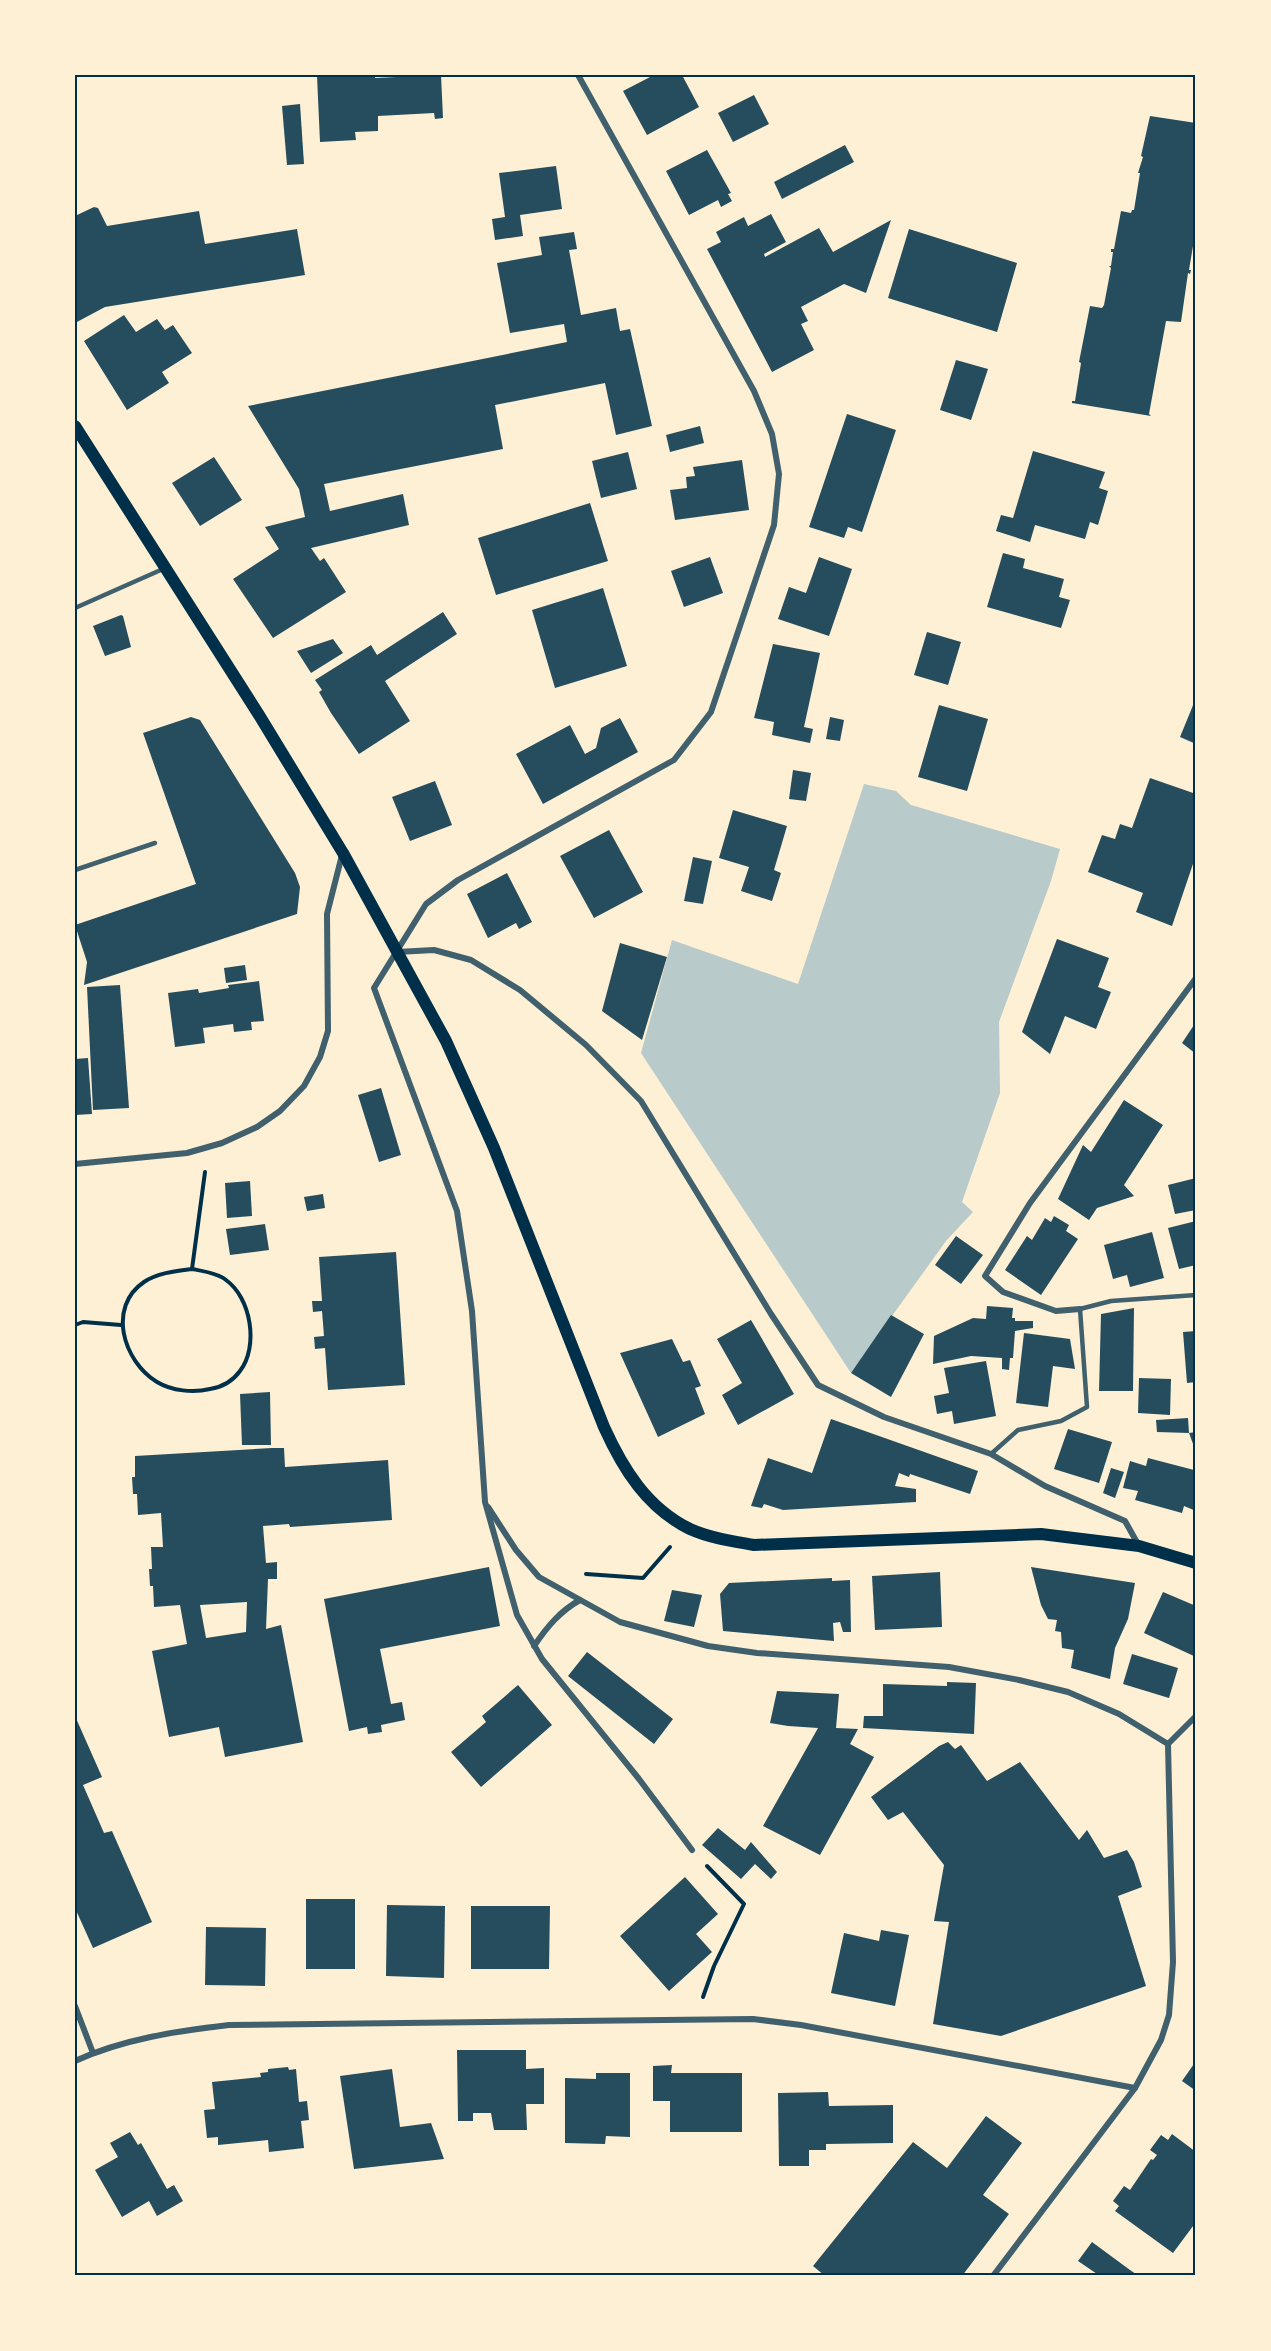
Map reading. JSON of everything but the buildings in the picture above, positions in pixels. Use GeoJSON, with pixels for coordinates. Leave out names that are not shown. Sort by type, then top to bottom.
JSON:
{"type":"FeatureCollection","features":[{"type":"Feature","properties":{"kind":"main road"},"geometry":{"type":"LineString","coordinates":[[75,426],[259,715],[343,853],[446,1041],[485,1126],[577,1361],[619,1461],[643,1494],[689,1528],[714,1538],[754,1545],[1041,1534],[1139,1546],[1196,1563]]}},
{"type":"Feature","properties":{"kind":"street"},"geometry":{"type":"LineString","coordinates":[[578,75],[759,402],[772,434],[779,474],[774,525],[711,712],[674,760],[458,880],[426,904],[374,988],[457,1211],[472,1311],[484,1502],[518,1615],[542,1659],[639,1779],[692,1850]]}},
{"type":"Feature","properties":{"kind":"street"},"geometry":{"type":"LineString","coordinates":[[75,1164],[187,1153],[222,1143],[256,1127],[280,1111],[304,1086],[320,1058],[328,1031],[327,914],[343,853]]}},
{"type":"Feature","properties":{"kind":"street"},"geometry":{"type":"LineString","coordinates":[[396,952],[434,950],[471,960],[520,990],[586,1045],[626,1085],[641,1101],[771,1314],[818,1385],[884,1417],[992,1454],[1045,1486],[1125,1521],[1139,1546]]}},
{"type":"Feature","properties":{"kind":"street"},"geometry":{"type":"LineString","coordinates":[[1080,1309],[1056,1311],[1004,1292],[986,1276],[1029,1203],[1196,978]]}},
{"type":"Feature","properties":{"kind":"street"},"geometry":{"type":"LineString","coordinates":[[484,1502],[516,1550],[539,1577],[620,1622],[708,1646],[757,1653],[949,1667],[1019,1680],[1068,1692],[1108,1709],[1168,1744]]}},
{"type":"Feature","properties":{"kind":"street"},"geometry":{"type":"LineString","coordinates":[[534,1646],[548,1627],[567,1608],[580,1600]]}},
{"type":"Feature","properties":{"kind":"street"},"geometry":{"type":"LineString","coordinates":[[993,2276],[1135,2088],[1161,2040],[1169,2015],[1173,1962],[1168,1744],[1196,1716]]}},
{"type":"Feature","properties":{"kind":"street"},"geometry":{"type":"LineString","coordinates":[[75,2006],[93,2053]]}},
{"type":"Feature","properties":{"kind":"street"},"geometry":{"type":"LineString","coordinates":[[75,2061],[93,2053],[184,2030],[229,2025],[753,2019],[801,2025],[1135,2088]]}},
{"type":"Feature","properties":{"kind":"lane"},"geometry":{"type":"LineString","coordinates":[[75,608],[165,568]]}},
{"type":"Feature","properties":{"kind":"lane"},"geometry":{"type":"LineString","coordinates":[[75,870],[155,843]]}},
{"type":"Feature","properties":{"kind":"lane"},"geometry":{"type":"LineString","coordinates":[[992,1454],[1018,1430],[1061,1421],[1087,1407],[1080,1309],[1111,1301],[1196,1294]]}},
{"type":"Feature","properties":{"kind":"path"},"geometry":{"type":"LineString","coordinates":[[192,1269],[207,1147]]}},
{"type":"Feature","properties":{"kind":"path"},"geometry":{"type":"LineString","coordinates":[[192,1269],[225,1278],[237,1290],[252,1328],[250,1348],[242,1369],[233,1379],[221,1387],[190,1392],[158,1382],[147,1374],[123,1336],[122,1325],[126,1301],[145,1281],[163,1274],[192,1269]]}},
{"type":"Feature","properties":{"kind":"path"},"geometry":{"type":"LineString","coordinates":[[75,1323],[122,1325]]}},
{"type":"Feature","properties":{"kind":"path"},"geometry":{"type":"LineString","coordinates":[[539,1577],[549,1571],[643,1578],[689,1528]]}},
{"type":"Feature","properties":{"kind":"path"},"geometry":{"type":"LineString","coordinates":[[692,1850],[744,1904],[714,1966],[695,2019]]}},
{"type":"Feature","properties":{"kind":"shaded area"},"geometry":{"type":"Polygon","coordinates":[[[864,784],[896,791],[911,805],[1060,849],[1051,881],[999,1022],[1000,1093],[962,1202],[973,1212],[946,1241],[851,1373],[641,1053],[672,940],[798,984],[864,784]]]}}]}
